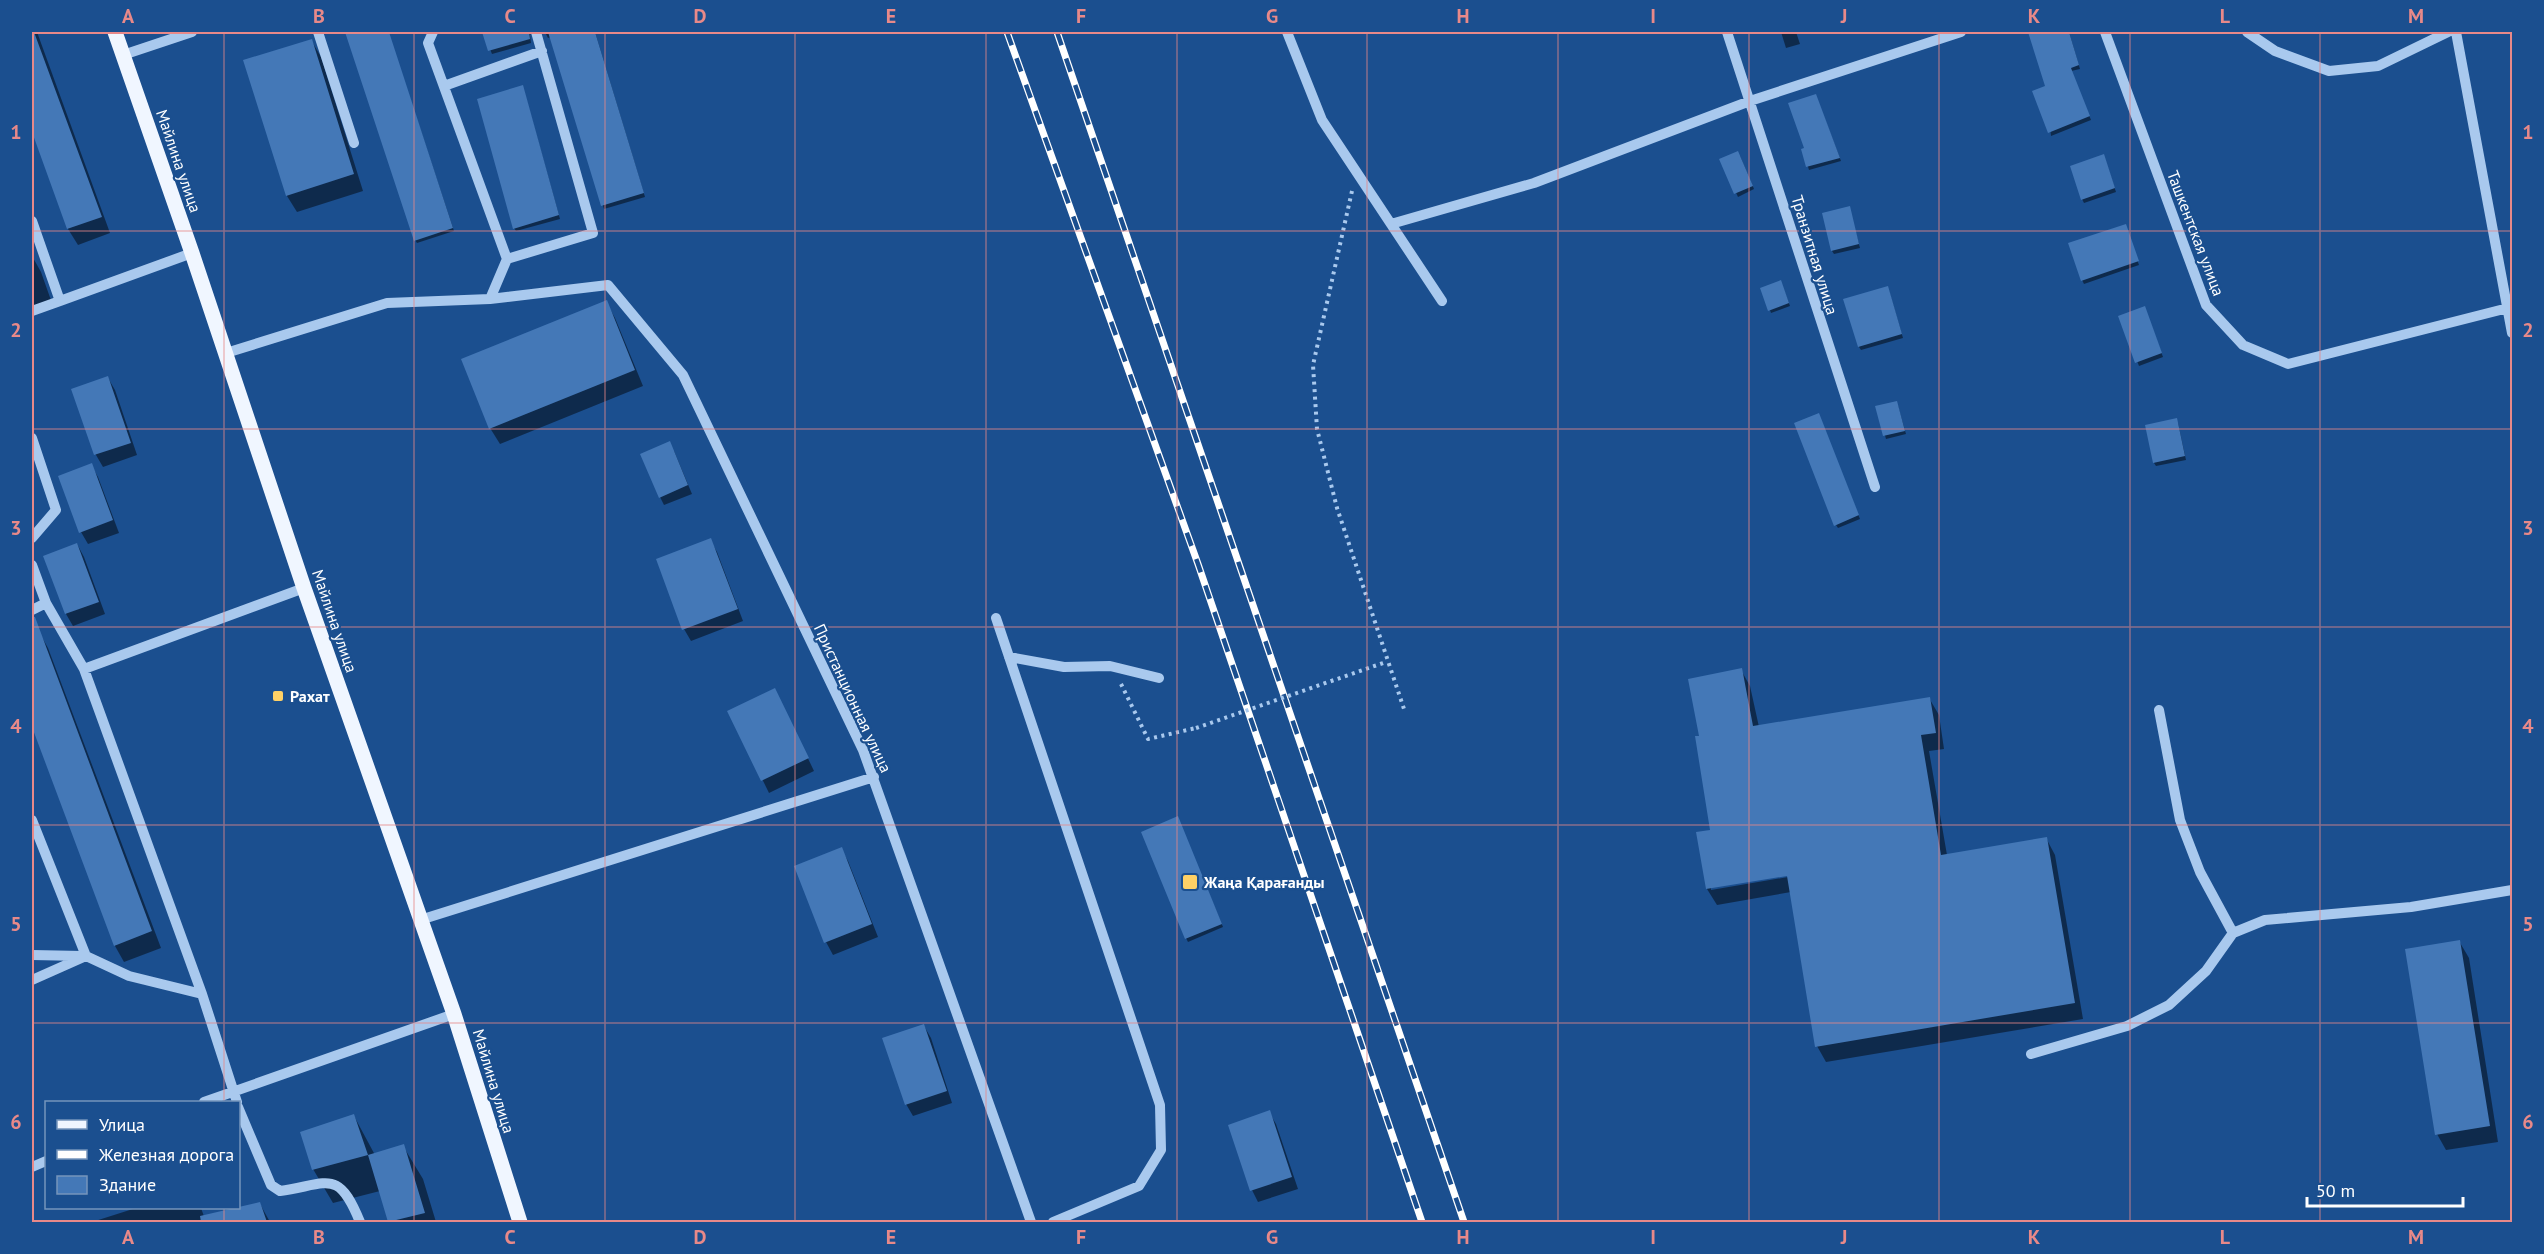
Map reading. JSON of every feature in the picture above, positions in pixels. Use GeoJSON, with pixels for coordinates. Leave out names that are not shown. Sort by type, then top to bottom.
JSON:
{"type":"FeatureCollection","features":[{"type":"Feature","properties":{"kind":"main road","name":"Майлина улица"},"geometry":{"type":"LineString","coordinates":[[115,32],[304,588],[454,1014],[520,1222]]}},
{"type":"Feature","properties":{"kind":"street"},"geometry":{"type":"LineString","coordinates":[[123,55],[192,32]]}},
{"type":"Feature","properties":{"kind":"street"},"geometry":{"type":"LineString","coordinates":[[318,32],[354,143]]}},
{"type":"Feature","properties":{"kind":"street"},"geometry":{"type":"LineString","coordinates":[[226,353],[387,303],[490,299],[507,260],[428,43],[433,32]]}},
{"type":"Feature","properties":{"kind":"street"},"geometry":{"type":"LineString","coordinates":[[507,260],[593,233],[536,32]]}},
{"type":"Feature","properties":{"kind":"street"},"geometry":{"type":"LineString","coordinates":[[1287,32],[1322,120],[1442,301]]}},
{"type":"Feature","properties":{"kind":"street","name":"Транзитная улица"},"geometry":{"type":"LineString","coordinates":[[1726,32],[1875,488]]}},
{"type":"Feature","properties":{"kind":"street"},"geometry":{"type":"LineString","coordinates":[[1391,224],[1534,183],[1750,101],[1961,32]]}},
{"type":"Feature","properties":{"kind":"street","name":"Ташкентская улица"},"geometry":{"type":"LineString","coordinates":[[2105,32],[2206,305],[2243,345],[2288,364],[2508,308]]}},
{"type":"Feature","properties":{"kind":"street"},"geometry":{"type":"LineString","coordinates":[[2247,32],[2275,51],[2329,71],[2378,66],[2448,32]]}},
{"type":"Feature","properties":{"kind":"street"},"geometry":{"type":"LineString","coordinates":[[2456,32],[2512,333]]}},
{"type":"Feature","properties":{"kind":"street"},"geometry":{"type":"LineString","coordinates":[[444,86],[542,51]]}},
{"type":"Feature","properties":{"kind":"street"},"geometry":{"type":"LineString","coordinates":[[32,221],[60,301]]}},
{"type":"Feature","properties":{"kind":"street"},"geometry":{"type":"LineString","coordinates":[[32,311],[192,253]]}},
{"type":"Feature","properties":{"kind":"street","name":"Пристанционная улица"},"geometry":{"type":"LineString","coordinates":[[490,299],[609,285],[683,375],[863,750],[1031,1222]]}},
{"type":"Feature","properties":{"kind":"street"},"geometry":{"type":"LineString","coordinates":[[32,438],[56,510],[32,538]]}},
{"type":"Feature","properties":{"kind":"street"},"geometry":{"type":"LineString","coordinates":[[32,565],[46,603],[84,669],[202,994],[235,1097]]}},
{"type":"Feature","properties":{"kind":"street"},"geometry":{"type":"LineString","coordinates":[[84,669],[304,588]]}},
{"type":"Feature","properties":{"kind":"street"},"geometry":{"type":"LineString","coordinates":[[32,610],[46,603]]}},
{"type":"Feature","properties":{"kind":"street"},"geometry":{"type":"LineString","coordinates":[[996,618],[1160,1105],[1161,1150],[1138,1186],[1053,1222]]}},
{"type":"Feature","properties":{"kind":"street"},"geometry":{"type":"LineString","coordinates":[[1009,657],[1064,667],[1110,666],[1158,678]]}},
{"type":"Feature","properties":{"kind":"street"},"geometry":{"type":"LineString","coordinates":[[2159,710],[2180,820],[2200,872],[2233,933]]}},
{"type":"Feature","properties":{"kind":"street"},"geometry":{"type":"LineString","coordinates":[[420,920],[874,777]]}},
{"type":"Feature","properties":{"kind":"street"},"geometry":{"type":"LineString","coordinates":[[32,820],[86,956]]}},
{"type":"Feature","properties":{"kind":"street"},"geometry":{"type":"LineString","coordinates":[[2031,1054],[2127,1026],[2169,1005],[2206,972],[2233,933],[2265,920],[2411,907],[2512,890]]}},
{"type":"Feature","properties":{"kind":"street"},"geometry":{"type":"LineString","coordinates":[[32,955],[86,956],[129,975],[202,994]]}},
{"type":"Feature","properties":{"kind":"street"},"geometry":{"type":"LineString","coordinates":[[32,980],[86,956]]}},
{"type":"Feature","properties":{"kind":"street"},"geometry":{"type":"LineString","coordinates":[[210,1101],[235,1097],[454,1014]]}},
{"type":"Feature","properties":{"kind":"street"},"geometry":{"type":"LineString","coordinates":[[240,1112],[271,1185],[280,1191],[328,1182],[345,1190],[360,1222]]}},
{"type":"Feature","properties":{"kind":"path"},"geometry":{"type":"LineString","coordinates":[[1357,172],[1313,365],[1317,429],[1337,508],[1404,712]]}},
{"type":"Feature","properties":{"kind":"path"},"geometry":{"type":"LineString","coordinates":[[1110,666],[1148,739],[1197,728],[1386,662]]}},
{"type":"Feature","properties":{"kind":"building"},"geometry":{"type":"Polygon","coordinates":[[[32,32],[34,32],[102,217],[67,229],[32,132],[32,32]]]}},
{"type":"Feature","properties":{"kind":"building"},"geometry":{"type":"Polygon","coordinates":[[[345,32],[389,32],[453,228],[414,241],[345,32]]]}},
{"type":"Feature","properties":{"kind":"building"},"geometry":{"type":"Polygon","coordinates":[[[482,32],[529,32],[530,39],[488,51],[482,32]]]}},
{"type":"Feature","properties":{"kind":"building"},"geometry":{"type":"Polygon","coordinates":[[[548,32],[595,32],[644,193],[601,206],[548,32]]]}},
{"type":"Feature","properties":{"kind":"building"},"geometry":{"type":"Polygon","coordinates":[[[2028,32],[2069,32],[2079,65],[2071,68],[2090,116],[2048,133],[2032,91],[2045,86],[2028,32]]]}},
{"type":"Feature","properties":{"kind":"building"},"geometry":{"type":"Polygon","coordinates":[[[312,39],[354,174],[286,196],[243,60],[312,39]]]}},
{"type":"Feature","properties":{"kind":"building"},"geometry":{"type":"Polygon","coordinates":[[[523,85],[559,215],[513,229],[477,99],[523,85]]]}},
{"type":"Feature","properties":{"kind":"building"},"geometry":{"type":"Polygon","coordinates":[[[1816,94],[1840,158],[1806,167],[1801,149],[1804,148],[1788,103],[1816,94]]]}},
{"type":"Feature","properties":{"kind":"building"},"geometry":{"type":"Polygon","coordinates":[[[1738,151],[1753,186],[1734,194],[1719,159],[1738,151]]]}},
{"type":"Feature","properties":{"kind":"building"},"geometry":{"type":"Polygon","coordinates":[[[2104,154],[2115,188],[2081,200],[2070,166],[2104,154]]]}},
{"type":"Feature","properties":{"kind":"building"},"geometry":{"type":"Polygon","coordinates":[[[1850,206],[1859,244],[1831,251],[1822,213],[1850,206]]]}},
{"type":"Feature","properties":{"kind":"building"},"geometry":{"type":"Polygon","coordinates":[[[2126,224],[2139,261],[2081,281],[2068,243],[2126,224]]]}},
{"type":"Feature","properties":{"kind":"building"},"geometry":{"type":"Polygon","coordinates":[[[1781,280],[1789,303],[1768,311],[1760,288],[1781,280]]]}},
{"type":"Feature","properties":{"kind":"building"},"geometry":{"type":"Polygon","coordinates":[[[1888,286],[1902,334],[1858,347],[1843,299],[1888,286]]]}},
{"type":"Feature","properties":{"kind":"building"},"geometry":{"type":"Polygon","coordinates":[[[607,300],[635,370],[489,429],[461,359],[607,300]]]}},
{"type":"Feature","properties":{"kind":"building"},"geometry":{"type":"Polygon","coordinates":[[[2145,306],[2162,353],[2135,363],[2118,316],[2145,306]]]}},
{"type":"Feature","properties":{"kind":"building"},"geometry":{"type":"Polygon","coordinates":[[[108,376],[131,443],[94,455],[71,389],[108,376]]]}},
{"type":"Feature","properties":{"kind":"building"},"geometry":{"type":"Polygon","coordinates":[[[1897,401],[1905,431],[1883,436],[1875,406],[1897,401]]]}},
{"type":"Feature","properties":{"kind":"building"},"geometry":{"type":"Polygon","coordinates":[[[1819,413],[1859,515],[1834,526],[1794,423],[1819,413]]]}},
{"type":"Feature","properties":{"kind":"building"},"geometry":{"type":"Polygon","coordinates":[[[2177,418],[2185,456],[2153,463],[2145,425],[2177,418]]]}},
{"type":"Feature","properties":{"kind":"building"},"geometry":{"type":"Polygon","coordinates":[[[670,441],[688,485],[659,498],[640,454],[670,441]]]}},
{"type":"Feature","properties":{"kind":"building"},"geometry":{"type":"Polygon","coordinates":[[[92,463],[113,520],[79,533],[58,476],[92,463]]]}},
{"type":"Feature","properties":{"kind":"building"},"geometry":{"type":"Polygon","coordinates":[[[711,538],[738,609],[682,630],[656,559],[711,538]]]}},
{"type":"Feature","properties":{"kind":"building"},"geometry":{"type":"Polygon","coordinates":[[[77,543],[99,602],[65,614],[43,556],[77,543]]]}},
{"type":"Feature","properties":{"kind":"building"},"geometry":{"type":"Polygon","coordinates":[[[32,617],[35,617],[152,931],[114,946],[32,727],[32,617]]]}},
{"type":"Feature","properties":{"kind":"building"},"geometry":{"type":"Polygon","coordinates":[[[1742,668],[1753,726],[1930,697],[1936,733],[1921,735],[1941,855],[2047,837],[2075,1003],[1815,1047],[1787,876],[1706,889],[1696,832],[1710,830],[1695,736],[1699,736],[1688,679],[1742,668]]]}},
{"type":"Feature","properties":{"kind":"building"},"geometry":{"type":"Polygon","coordinates":[[[775,688],[809,758],[761,781],[727,711],[775,688]]]}},
{"type":"Feature","properties":{"kind":"building"},"geometry":{"type":"Polygon","coordinates":[[[1178,816],[1222,924],[1185,939],[1141,832],[1178,816]]]}},
{"type":"Feature","properties":{"kind":"building"},"geometry":{"type":"Polygon","coordinates":[[[842,847],[872,924],[824,943],[794,866],[842,847]]]}},
{"type":"Feature","properties":{"kind":"building"},"geometry":{"type":"Polygon","coordinates":[[[2460,940],[2490,1126],[2435,1135],[2405,949],[2460,940]]]}},
{"type":"Feature","properties":{"kind":"building"},"geometry":{"type":"Polygon","coordinates":[[[924,1024],[947,1091],[905,1105],[882,1038],[924,1024]]]}},
{"type":"Feature","properties":{"kind":"building"},"geometry":{"type":"Polygon","coordinates":[[[1270,1110],[1292,1177],[1250,1191],[1228,1125],[1270,1110]]]}},
{"type":"Feature","properties":{"kind":"building"},"geometry":{"type":"Polygon","coordinates":[[[354,1114],[368,1155],[312,1170],[300,1132],[354,1114]]]}},
{"type":"Feature","properties":{"kind":"building"},"geometry":{"type":"Polygon","coordinates":[[[404,1144],[425,1213],[388,1222],[368,1155],[404,1144]]]}},
{"type":"Feature","properties":{"kind":"building"},"geometry":{"type":"Polygon","coordinates":[[[260,1202],[267,1222],[201,1222],[200,1216],[240,1209],[240,1207],[260,1202]]]}},
{"type":"Feature","properties":{"kind":"railway"},"geometry":{"type":"LineString","coordinates":[[1007,32],[1198,564],[1422,1222]]}},
{"type":"Feature","properties":{"kind":"railway"},"geometry":{"type":"LineString","coordinates":[[1057,32],[1464,1222]]}},
{"type":"Feature","properties":{"kind":"place","name":"Рахат"},"geometry":{"type":"Point","coordinates":[278,696]}},
{"type":"Feature","properties":{"kind":"place","name":"Жаңа Қарағанды"},"geometry":{"type":"Point","coordinates":[1190,882]}}]}
